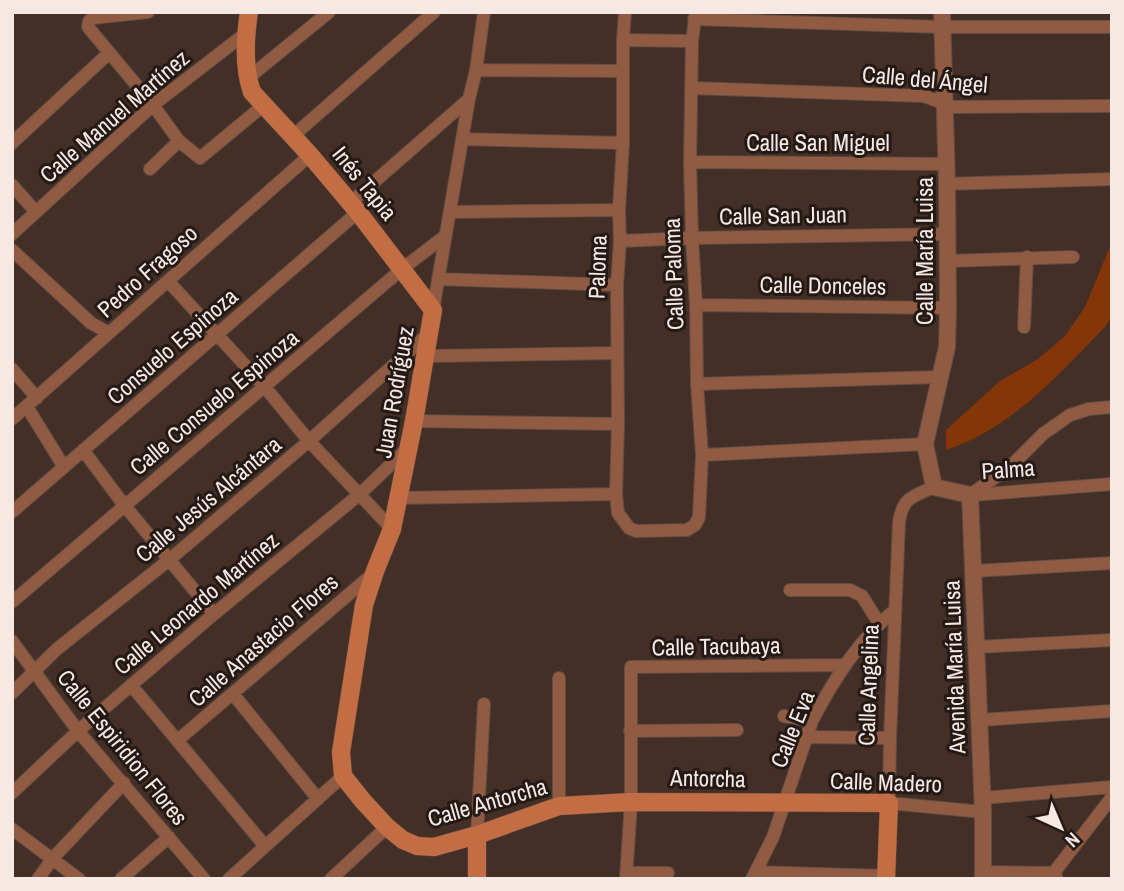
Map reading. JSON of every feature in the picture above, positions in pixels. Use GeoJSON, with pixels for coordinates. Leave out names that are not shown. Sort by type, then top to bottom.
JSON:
{"type":"FeatureCollection","features":[{"type":"Feature","properties":{"kind":"main road"},"geometry":{"type":"LineString","coordinates":[[249,12],[246,33],[255,92]]}},
{"type":"Feature","properties":{"kind":"main road","name":"Inés Tapia"},"geometry":{"type":"LineString","coordinates":[[255,92],[354,207],[433,310]]}},
{"type":"Feature","properties":{"kind":"main road","name":"Juan Rodríguez"},"geometry":{"type":"LineString","coordinates":[[343,776],[341,752],[365,606],[375,571],[392,529],[433,310]]}},
{"type":"Feature","properties":{"kind":"main road","name":"Calle Antorcha"},"geometry":{"type":"LineString","coordinates":[[343,776],[387,827],[403,840],[417,846],[434,846],[477,835],[559,806],[631,802]]}},
{"type":"Feature","properties":{"kind":"main road","name":"Antorcha"},"geometry":{"type":"LineString","coordinates":[[631,802],[786,804]]}},
{"type":"Feature","properties":{"kind":"main road","name":"Calle Madero"},"geometry":{"type":"LineString","coordinates":[[786,804],[889,803]]}},
{"type":"Feature","properties":{"kind":"main road","name":"Calle Angelina"},"geometry":{"type":"LineString","coordinates":[[886,877],[889,803]]}},
{"type":"Feature","properties":{"kind":"main road"},"geometry":{"type":"LineString","coordinates":[[477,835],[477,879]]}},
{"type":"Feature","properties":{"kind":"street"},"geometry":{"type":"LineString","coordinates":[[148,12],[93,18],[88,27],[153,105],[179,141],[200,158],[255,92],[329,12]]}},
{"type":"Feature","properties":{"kind":"street"},"geometry":{"type":"LineString","coordinates":[[293,136],[434,12]]}},
{"type":"Feature","properties":{"kind":"street","name":"Juan Rodríguez"},"geometry":{"type":"LineString","coordinates":[[433,310],[484,12]]}},
{"type":"Feature","properties":{"kind":"street","name":"Paloma"},"geometry":{"type":"LineString","coordinates":[[623,521],[618,513],[616,495],[616,353],[625,12]]}},
{"type":"Feature","properties":{"kind":"street"},"geometry":{"type":"LineString","coordinates":[[695,16],[942,19],[1112,27]]}},
{"type":"Feature","properties":{"kind":"street","name":"Calle Paloma"},"geometry":{"type":"LineString","coordinates":[[623,521],[636,531],[687,530],[695,525],[699,517],[702,456],[690,162],[692,41],[695,16]]}},
{"type":"Feature","properties":{"kind":"street","name":"Calle María Luisa"},"geometry":{"type":"LineString","coordinates":[[934,487],[925,444],[947,347],[948,308],[942,19]]}},
{"type":"Feature","properties":{"kind":"street","name":"Calle Manuel Martínez"},"geometry":{"type":"LineString","coordinates":[[12,234],[153,105],[246,33]]}},
{"type":"Feature","properties":{"kind":"street"},"geometry":{"type":"LineString","coordinates":[[623,40],[692,41]]}},
{"type":"Feature","properties":{"kind":"street"},"geometry":{"type":"LineString","coordinates":[[12,143],[110,53]]}},
{"type":"Feature","properties":{"kind":"street"},"geometry":{"type":"LineString","coordinates":[[476,70],[623,71]]}},
{"type":"Feature","properties":{"kind":"street","name":"Calle del Ángel"},"geometry":{"type":"LineString","coordinates":[[692,88],[924,96],[954,107],[1112,106]]}},
{"type":"Feature","properties":{"kind":"street","name":"Consuelo Espinoza"},"geometry":{"type":"LineString","coordinates":[[12,512],[217,335],[469,99]]}},
{"type":"Feature","properties":{"kind":"street"},"geometry":{"type":"LineString","coordinates":[[462,139],[623,143]]}},
{"type":"Feature","properties":{"kind":"street"},"geometry":{"type":"LineString","coordinates":[[150,169],[179,141]]}},
{"type":"Feature","properties":{"kind":"street","name":"Pedro Fragoso"},"geometry":{"type":"LineString","coordinates":[[12,419],[310,155]]}},
{"type":"Feature","properties":{"kind":"street","name":"Calle San Miguel"},"geometry":{"type":"LineString","coordinates":[[690,162],[946,164]]}},
{"type":"Feature","properties":{"kind":"street"},"geometry":{"type":"LineString","coordinates":[[947,184],[1112,179]]}},
{"type":"Feature","properties":{"kind":"street"},"geometry":{"type":"LineString","coordinates":[[12,185],[36,212]]}},
{"type":"Feature","properties":{"kind":"street"},"geometry":{"type":"LineString","coordinates":[[450,212],[619,210]]}},
{"type":"Feature","properties":{"kind":"street","name":"Calle San Juan"},"geometry":{"type":"LineString","coordinates":[[620,241],[948,234]]}},
{"type":"Feature","properties":{"kind":"street","name":"Calle Consuelo Espinoza"},"geometry":{"type":"LineString","coordinates":[[12,602],[402,269],[445,236]]}},
{"type":"Feature","properties":{"kind":"street"},"geometry":{"type":"LineString","coordinates":[[12,250],[91,323],[109,334]]}},
{"type":"Feature","properties":{"kind":"street"},"geometry":{"type":"LineString","coordinates":[[1024,327],[1027,257]]}},
{"type":"Feature","properties":{"kind":"street"},"geometry":{"type":"LineString","coordinates":[[948,261],[1073,257]]}},
{"type":"Feature","properties":{"kind":"street"},"geometry":{"type":"LineString","coordinates":[[438,279],[617,285]]}},
{"type":"Feature","properties":{"kind":"street"},"geometry":{"type":"LineString","coordinates":[[168,281],[264,386],[309,441],[392,529]]}},
{"type":"Feature","properties":{"kind":"street","name":"Calle Donceles"},"geometry":{"type":"LineString","coordinates":[[696,304],[948,308]]}},
{"type":"Feature","properties":{"kind":"street","name":"Calle Jesús Alcántara"},"geometry":{"type":"LineString","coordinates":[[12,693],[57,649],[169,560],[309,441],[428,334]]}},
{"type":"Feature","properties":{"kind":"street"},"geometry":{"type":"LineString","coordinates":[[425,356],[616,353]]}},
{"type":"Feature","properties":{"kind":"street"},"geometry":{"type":"LineString","coordinates":[[12,369],[37,398]]}},
{"type":"Feature","properties":{"kind":"street"},"geometry":{"type":"LineString","coordinates":[[697,384],[940,377]]}},
{"type":"Feature","properties":{"kind":"street"},"geometry":{"type":"LineString","coordinates":[[27,407],[64,467]]}},
{"type":"Feature","properties":{"kind":"street"},"geometry":{"type":"LineString","coordinates":[[970,495],[1011,466],[1043,434],[1070,415],[1112,408]]}},
{"type":"Feature","properties":{"kind":"street"},"geometry":{"type":"LineString","coordinates":[[414,421],[618,424]]}},
{"type":"Feature","properties":{"kind":"street"},"geometry":{"type":"LineString","coordinates":[[702,456],[925,444]]}},
{"type":"Feature","properties":{"kind":"street","name":"Calle Leonardo Martínez"},"geometry":{"type":"LineString","coordinates":[[12,793],[78,730],[360,494],[409,447]]}},
{"type":"Feature","properties":{"kind":"street"},"geometry":{"type":"LineString","coordinates":[[83,450],[124,505],[214,614]]}},
{"type":"Feature","properties":{"kind":"street","name":"Palma"},"geometry":{"type":"LineString","coordinates":[[934,487],[970,495],[1112,484]]}},
{"type":"Feature","properties":{"kind":"street","name":"Calle Angelina"},"geometry":{"type":"LineString","coordinates":[[889,803],[898,522],[901,507],[911,497],[934,487]]}},
{"type":"Feature","properties":{"kind":"street"},"geometry":{"type":"LineString","coordinates":[[399,498],[616,495]]}},
{"type":"Feature","properties":{"kind":"street","name":"Avenida María Luisa"},"geometry":{"type":"LineString","coordinates":[[970,495],[983,805],[983,875]]}},
{"type":"Feature","properties":{"kind":"street"},"geometry":{"type":"LineString","coordinates":[[973,571],[1112,563]]}},
{"type":"Feature","properties":{"kind":"street","name":"Calle Anastacio Flores"},"geometry":{"type":"LineString","coordinates":[[178,740],[375,571]]}},
{"type":"Feature","properties":{"kind":"street"},"geometry":{"type":"LineString","coordinates":[[790,590],[850,590],[862,596],[879,623]]}},
{"type":"Feature","properties":{"kind":"street","name":"Calle Eva"},"geometry":{"type":"LineString","coordinates":[[754,876],[774,837],[812,722],[821,704],[845,665],[879,623],[895,610]]}},
{"type":"Feature","properties":{"kind":"street"},"geometry":{"type":"LineString","coordinates":[[976,647],[1112,640]]}},
{"type":"Feature","properties":{"kind":"street","name":"Calle Espiridion Flores"},"geometry":{"type":"LineString","coordinates":[[12,641],[78,730],[204,879]]}},
{"type":"Feature","properties":{"kind":"street","name":"Calle Tacubaya"},"geometry":{"type":"LineString","coordinates":[[626,876],[631,802],[631,667],[845,665]]}},
{"type":"Feature","properties":{"kind":"street"},"geometry":{"type":"LineString","coordinates":[[559,678],[559,806]]}},
{"type":"Feature","properties":{"kind":"street"},"geometry":{"type":"LineString","coordinates":[[131,685],[265,846]]}},
{"type":"Feature","properties":{"kind":"street"},"geometry":{"type":"LineString","coordinates":[[233,694],[318,799]]}},
{"type":"Feature","properties":{"kind":"street"},"geometry":{"type":"LineString","coordinates":[[477,835],[484,704]]}},
{"type":"Feature","properties":{"kind":"street"},"geometry":{"type":"LineString","coordinates":[[980,720],[1112,711]]}},
{"type":"Feature","properties":{"kind":"street"},"geometry":{"type":"LineString","coordinates":[[785,716],[812,722]]}},
{"type":"Feature","properties":{"kind":"street"},"geometry":{"type":"LineString","coordinates":[[630,731],[737,730]]}},
{"type":"Feature","properties":{"kind":"street"},"geometry":{"type":"LineString","coordinates":[[808,737],[890,738]]}},
{"type":"Feature","properties":{"kind":"street"},"geometry":{"type":"LineString","coordinates":[[229,879],[343,776]]}},
{"type":"Feature","properties":{"kind":"street"},"geometry":{"type":"LineString","coordinates":[[38,879],[53,858],[124,783]]}},
{"type":"Feature","properties":{"kind":"street","name":"Calle Madero"},"geometry":{"type":"LineString","coordinates":[[889,803],[983,805],[1112,788]]}},
{"type":"Feature","properties":{"kind":"street"},"geometry":{"type":"LineString","coordinates":[[983,875],[1054,877],[1112,797]]}},
{"type":"Feature","properties":{"kind":"street"},"geometry":{"type":"LineString","coordinates":[[331,879],[387,827]]}},
{"type":"Feature","properties":{"kind":"street"},"geometry":{"type":"LineString","coordinates":[[12,829],[79,879]]}},
{"type":"Feature","properties":{"kind":"street"},"geometry":{"type":"LineString","coordinates":[[121,879],[169,837]]}},
{"type":"Feature","properties":{"kind":"street"},"geometry":{"type":"LineString","coordinates":[[626,876],[668,873]]}},
{"type":"Feature","properties":{"kind":"street"},"geometry":{"type":"LineString","coordinates":[[754,876],[886,877]]}},
{"type":"Feature","properties":{"kind":"shaded area"},"geometry":{"type":"Polygon","coordinates":[[[1112,242],[1112,317],[1105,327],[1052,381],[1013,414],[970,441],[946,450],[946,430],[1000,381],[1038,359],[1065,336],[1085,307],[1112,242]]]}}]}
